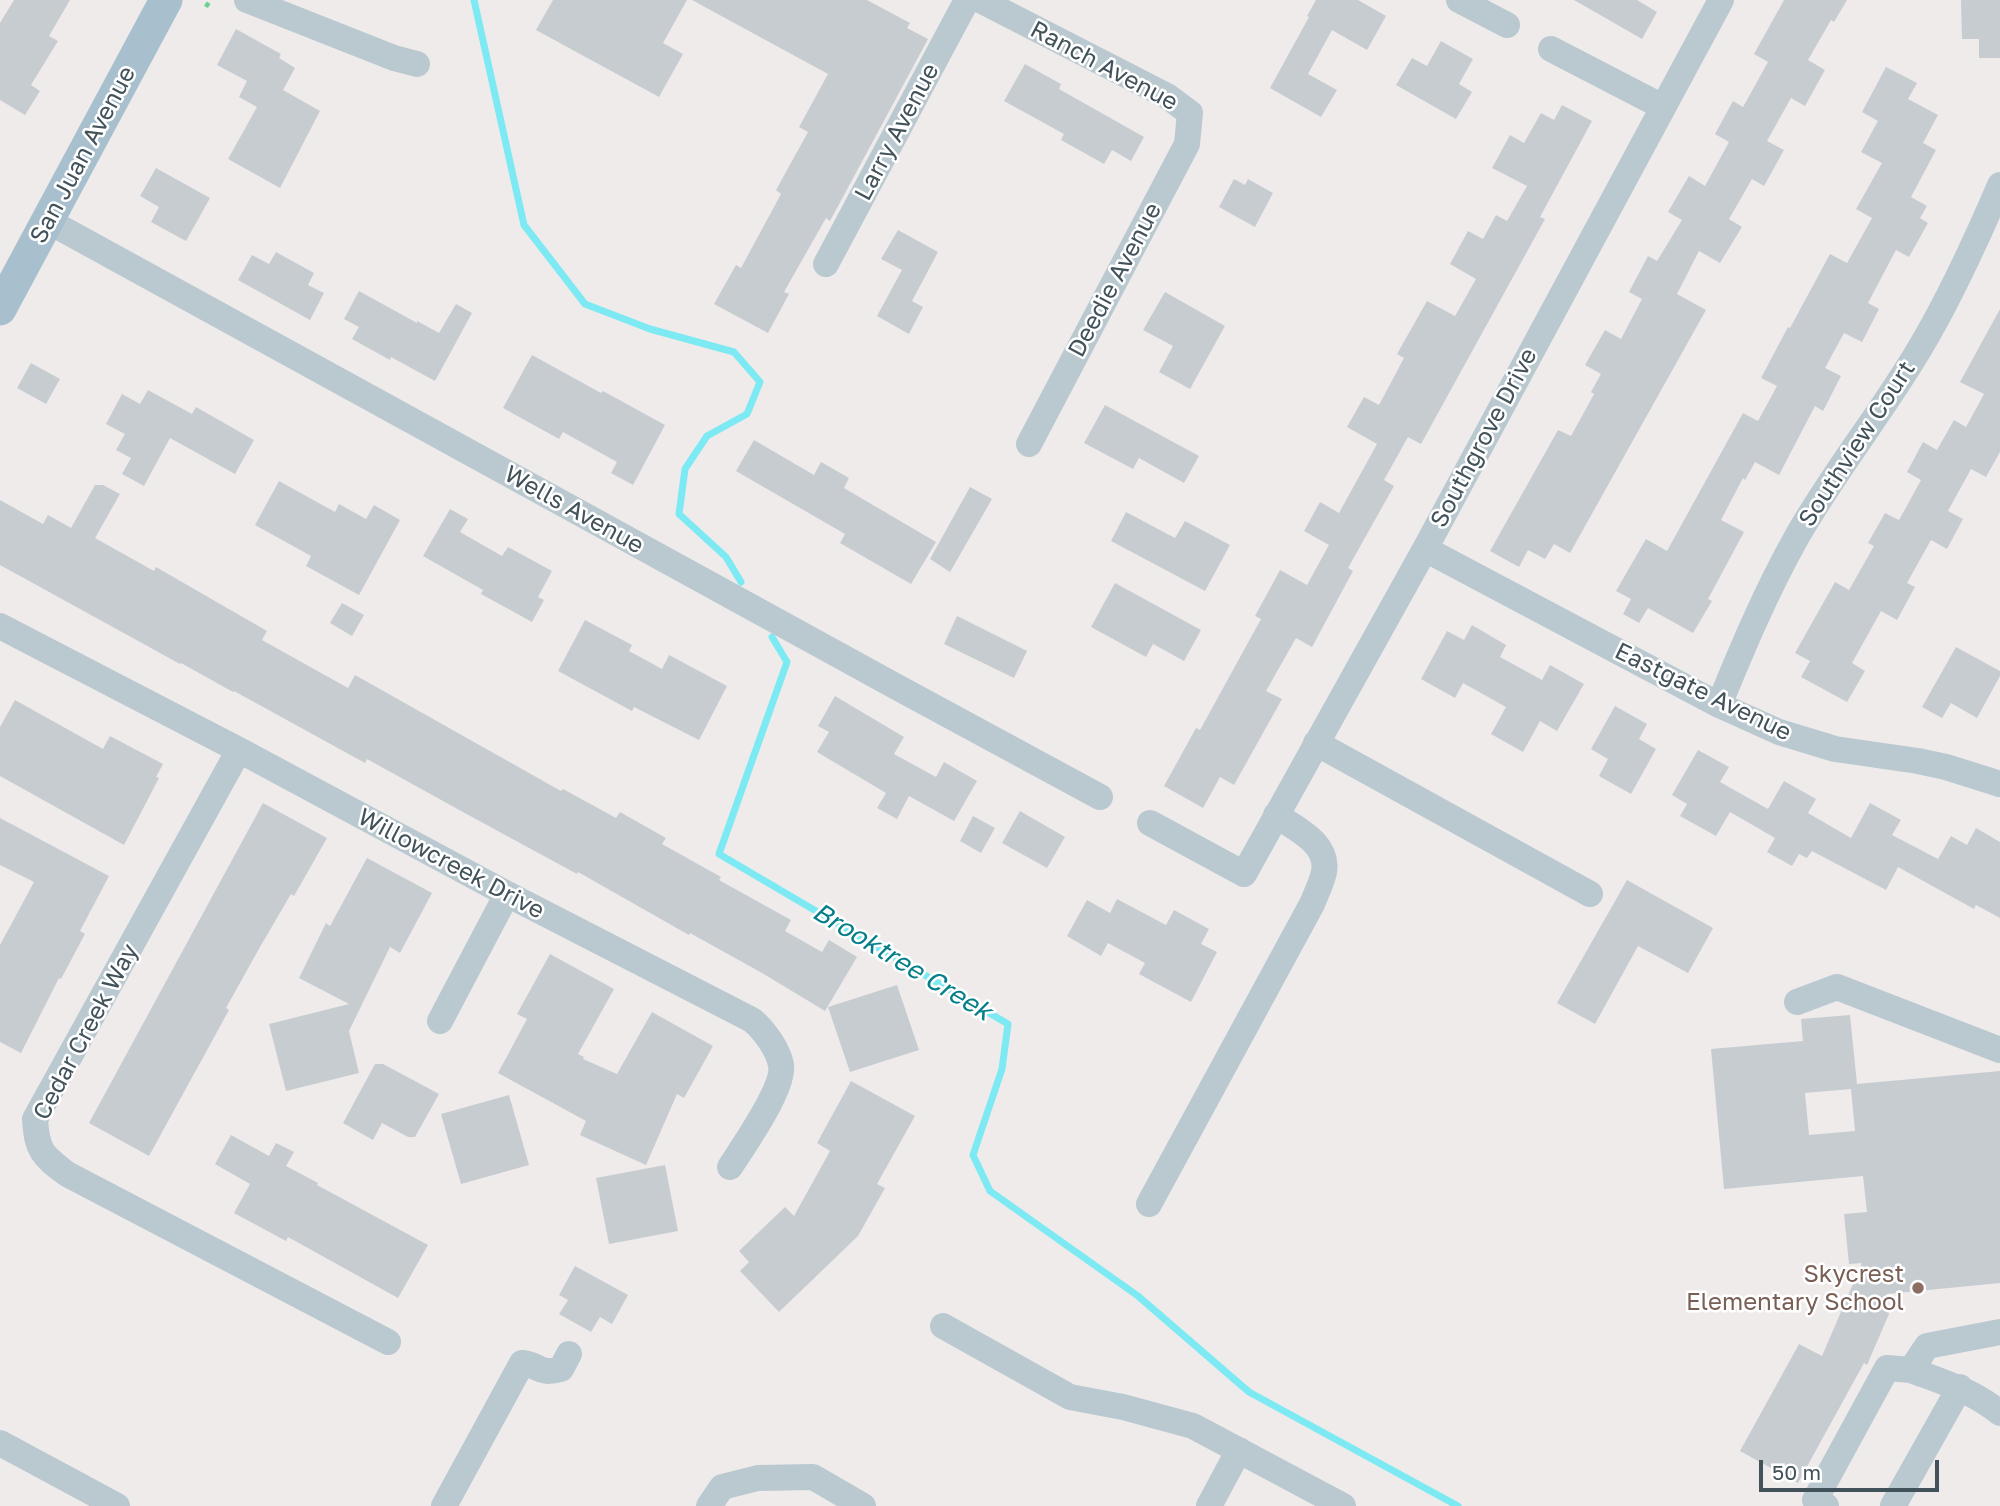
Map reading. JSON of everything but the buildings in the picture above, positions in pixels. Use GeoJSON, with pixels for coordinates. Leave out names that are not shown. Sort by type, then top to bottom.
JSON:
{"type":"FeatureCollection","features":[{"type":"Feature","properties":{"kind":"main road","name":"San Juan Avenue"},"geometry":{"type":"LineString","coordinates":[[0,309],[166,0]]}},
{"type":"Feature","properties":{"kind":"street"},"geometry":{"type":"LineString","coordinates":[[247,0],[394,58],[417,64]]}},
{"type":"Feature","properties":{"kind":"street","name":"Larry Avenue"},"geometry":{"type":"LineString","coordinates":[[827,264],[967,0]]}},
{"type":"Feature","properties":{"kind":"street","name":"Ranch Avenue"},"geometry":{"type":"LineString","coordinates":[[980,0],[1167,96],[1190,113]]}},
{"type":"Feature","properties":{"kind":"street"},"geometry":{"type":"LineString","coordinates":[[1459,0],[1507,25]]}},
{"type":"Feature","properties":{"kind":"street","name":"Southgrove Drive"},"geometry":{"type":"LineString","coordinates":[[1150,823],[1244,874],[1424,549],[1721,0]]}},
{"type":"Feature","properties":{"kind":"street"},"geometry":{"type":"LineString","coordinates":[[1551,49],[1663,107]]}},
{"type":"Feature","properties":{"kind":"street","name":"Deedie Avenue"},"geometry":{"type":"LineString","coordinates":[[1029,444],[1187,144],[1190,113]]}},
{"type":"Feature","properties":{"kind":"street","name":"Southview Court"},"geometry":{"type":"LineString","coordinates":[[1719,705],[1763,601],[1789,550],[1829,483],[1920,349],[1956,283],[2000,185]]}},
{"type":"Feature","properties":{"kind":"street","name":"Wells Avenue"},"geometry":{"type":"LineString","coordinates":[[48,221],[1100,797]]}},
{"type":"Feature","properties":{"kind":"street","name":"Eastgate Avenue"},"geometry":{"type":"LineString","coordinates":[[1424,549],[1719,705],[1779,732],[1863,754],[1919,761],[2000,784]]}},
{"type":"Feature","properties":{"kind":"street","name":"Willowcreek Drive"},"geometry":{"type":"LineString","coordinates":[[2,632],[239,750],[507,894],[752,1020],[766,1032],[782,1067],[776,1092],[730,1167]]}},
{"type":"Feature","properties":{"kind":"street"},"geometry":{"type":"LineString","coordinates":[[1316,743],[1590,894]]}},
{"type":"Feature","properties":{"kind":"street","name":"Cedar Creek Way"},"geometry":{"type":"LineString","coordinates":[[239,750],[35,1119],[36,1139],[44,1156],[67,1174],[388,1342]]}},
{"type":"Feature","properties":{"kind":"street"},"geometry":{"type":"LineString","coordinates":[[1149,1204],[1312,904],[1324,873],[1324,857],[1315,842],[1276,815]]}},
{"type":"Feature","properties":{"kind":"street"},"geometry":{"type":"LineString","coordinates":[[440,1021],[507,894]]}},
{"type":"Feature","properties":{"kind":"street"},"geometry":{"type":"LineString","coordinates":[[1797,1002],[1837,987],[2000,1050]]}},
{"type":"Feature","properties":{"kind":"street"},"geometry":{"type":"LineString","coordinates":[[943,1326],[1070,1397],[1123,1407],[1194,1426],[1343,1506]]}},
{"type":"Feature","properties":{"kind":"street"},"geometry":{"type":"LineString","coordinates":[[1826,1506],[1815,1500],[1899,1369],[1927,1346],[2000,1332]]}},
{"type":"Feature","properties":{"kind":"street"},"geometry":{"type":"LineString","coordinates":[[444,1506],[523,1363],[546,1373],[561,1369],[569,1354]]}},
{"type":"Feature","properties":{"kind":"street"},"geometry":{"type":"LineString","coordinates":[[1899,1369],[1960,1388],[1985,1401],[2000,1413]]}},
{"type":"Feature","properties":{"kind":"street"},"geometry":{"type":"LineString","coordinates":[[1893,1506],[1960,1388]]}},
{"type":"Feature","properties":{"kind":"street"},"geometry":{"type":"LineString","coordinates":[[0,1443],[117,1506]]}},
{"type":"Feature","properties":{"kind":"street"},"geometry":{"type":"LineString","coordinates":[[1209,1506],[1238,1450]]}},
{"type":"Feature","properties":{"kind":"street"},"geometry":{"type":"LineString","coordinates":[[709,1506],[722,1487],[758,1478],[813,1477],[863,1506]]}},
{"type":"Feature","properties":{"kind":"path"},"geometry":{"type":"LineString","coordinates":[[206,7],[210,0]]}},
{"type":"Feature","properties":{"kind":"waterway","name":"Brooktree Creek"},"geometry":{"type":"LineString","coordinates":[[474,0],[524,225],[585,304],[650,329],[734,352],[760,382],[747,414],[707,436],[685,469],[679,514],[726,557],[741,582]]}},
{"type":"Feature","properties":{"kind":"waterway","name":"Brooktree Creek"},"geometry":{"type":"LineString","coordinates":[[772,637],[787,662],[719,854],[1008,1024],[1002,1069],[973,1155],[990,1191],[1138,1296],[1249,1392],[1458,1506]]}},
{"type":"Feature","properties":{"kind":"place","name":"Skycrest Elementary School"},"geometry":{"type":"Point","coordinates":[1918,1288]}}]}
